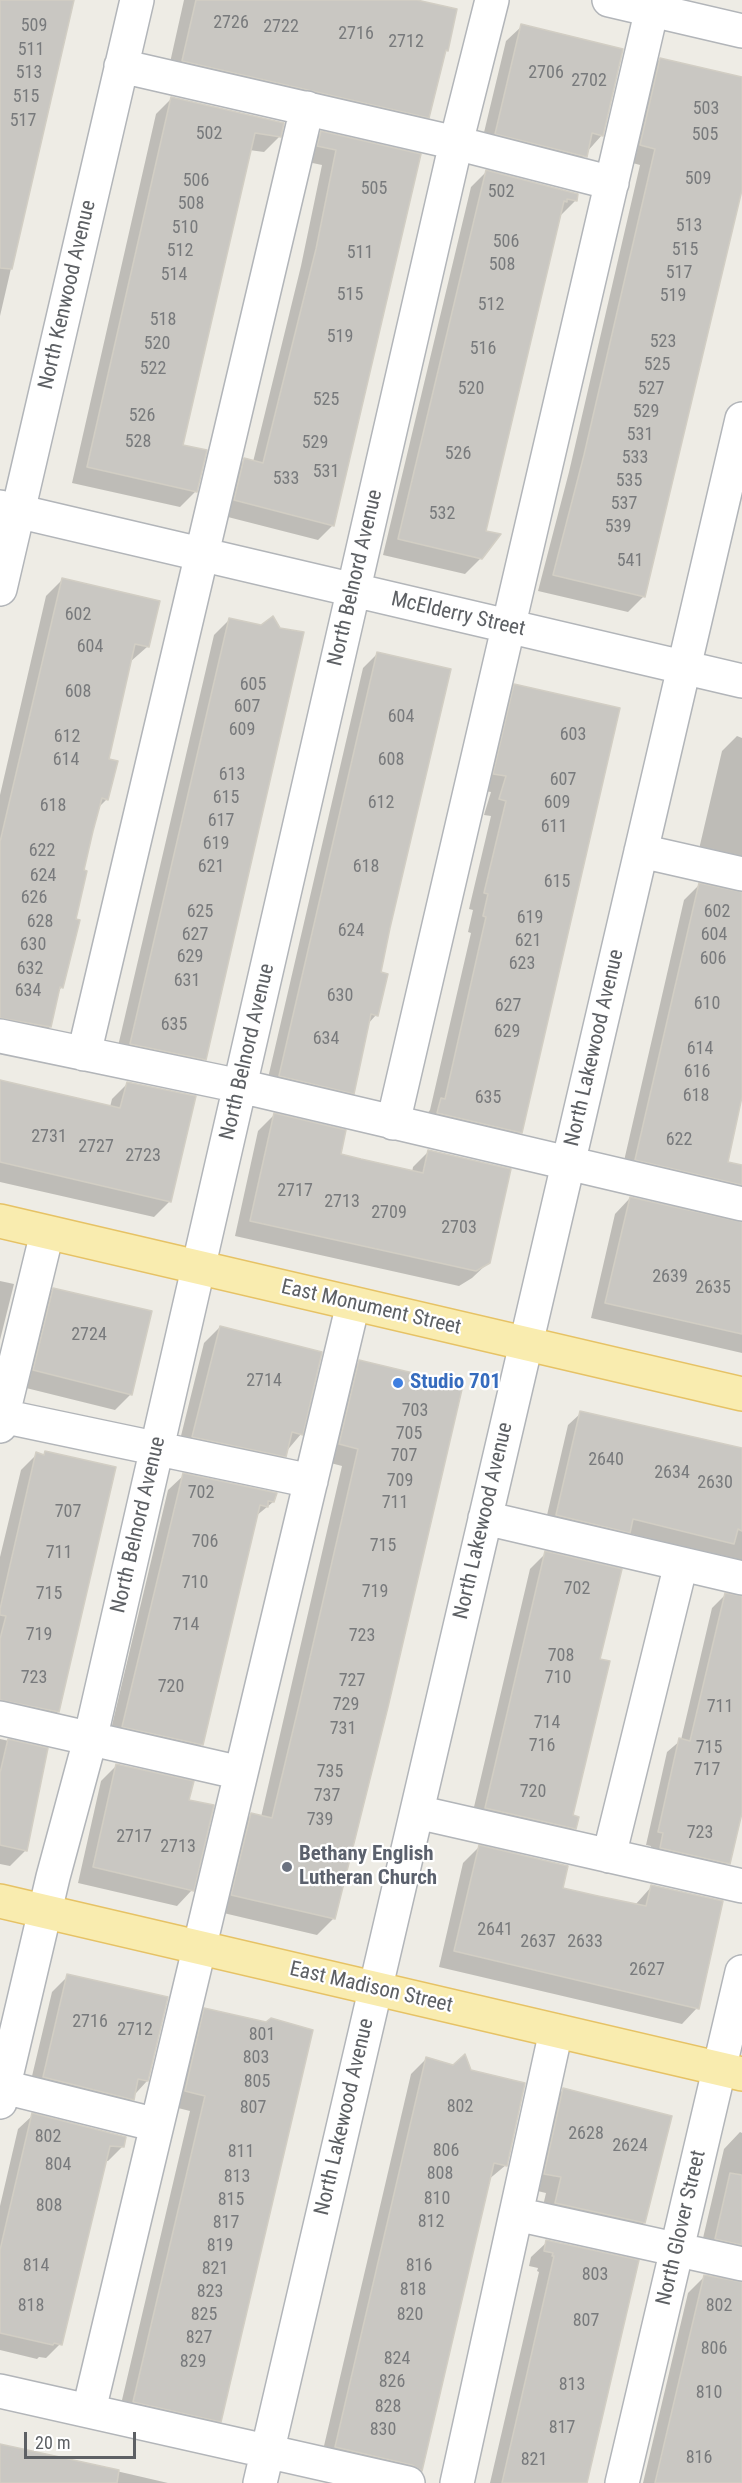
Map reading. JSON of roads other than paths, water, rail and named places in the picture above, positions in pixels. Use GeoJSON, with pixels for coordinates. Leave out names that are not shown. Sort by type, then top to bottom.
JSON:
{"type":"FeatureCollection","features":[{"type":"Feature","properties":{"kind":"main road","name":"East Monument Street"},"geometry":{"type":"LineString","coordinates":[[0,1221],[742,1394]]}},
{"type":"Feature","properties":{"kind":"main road","name":"East Madison Street"},"geometry":{"type":"LineString","coordinates":[[0,1901],[731,2072]]}},
{"type":"Feature","properties":{"kind":"street","name":"North Kenwood Avenue"},"geometry":{"type":"LineString","coordinates":[[0,589],[9,509],[137,0]]}},
{"type":"Feature","properties":{"kind":"street","name":"North Belnord Avenue"},"geometry":{"type":"LineString","coordinates":[[1,2092],[90,1740],[456,143],[492,0]]}},
{"type":"Feature","properties":{"kind":"street"},"geometry":{"type":"LineString","coordinates":[[609,0],[653,5],[742,31]]}},
{"type":"Feature","properties":{"kind":"street"},"geometry":{"type":"LineString","coordinates":[[393,1123],[653,5]]}},
{"type":"Feature","properties":{"kind":"street"},"geometry":{"type":"LineString","coordinates":[[122,66],[456,143],[612,183]]}},
{"type":"Feature","properties":{"kind":"street"},"geometry":{"type":"LineString","coordinates":[[84,1054],[307,108]]}},
{"type":"Feature","properties":{"kind":"street","name":"North Lakewood Avenue"},"geometry":{"type":"LineString","coordinates":[[260,2483],[742,419]]}},
{"type":"Feature","properties":{"kind":"street","name":"McElderry Street"},"geometry":{"type":"LineString","coordinates":[[9,509],[742,681]]}},
{"type":"Feature","properties":{"kind":"street"},"geometry":{"type":"LineString","coordinates":[[641,851],[742,874]]}},
{"type":"Feature","properties":{"kind":"street"},"geometry":{"type":"LineString","coordinates":[[0,1036],[240,1086],[742,1204]]}},
{"type":"Feature","properties":{"kind":"street"},"geometry":{"type":"LineString","coordinates":[[47,1233],[1,1421],[157,1448],[311,1481]]}},
{"type":"Feature","properties":{"kind":"street"},"geometry":{"type":"LineString","coordinates":[[89,2410],[353,1304]]}},
{"type":"Feature","properties":{"kind":"street"},"geometry":{"type":"LineString","coordinates":[[485,1518],[742,1578]]}},
{"type":"Feature","properties":{"kind":"street"},"geometry":{"type":"LineString","coordinates":[[609,1856],[681,1564]]}},
{"type":"Feature","properties":{"kind":"street"},"geometry":{"type":"LineString","coordinates":[[0,1718],[241,1773]]}},
{"type":"Feature","properties":{"kind":"street"},"geometry":{"type":"LineString","coordinates":[[417,1812],[742,1886]]}},
{"type":"Feature","properties":{"kind":"street","name":"North Glover Street"},"geometry":{"type":"LineString","coordinates":[[622,2483],[677,2249],[731,2072],[742,1972]]}},
{"type":"Feature","properties":{"kind":"street"},"geometry":{"type":"LineString","coordinates":[[458,2483],[556,2031]]}},
{"type":"Feature","properties":{"kind":"street"},"geometry":{"type":"LineString","coordinates":[[1,2092],[157,2125]]}},
{"type":"Feature","properties":{"kind":"street"},"geometry":{"type":"LineString","coordinates":[[516,2214],[742,2264]]}},
{"type":"Feature","properties":{"kind":"street"},"geometry":{"type":"LineString","coordinates":[[0,2391],[408,2483]]}},
{"type":"Feature","properties":{"kind":"place","name":"Studio 701"},"geometry":{"type":"Point","coordinates":[398,1383]}},
{"type":"Feature","properties":{"kind":"place","name":"Bethany English Lutheran Church"},"geometry":{"type":"Point","coordinates":[287,1867]}}]}
